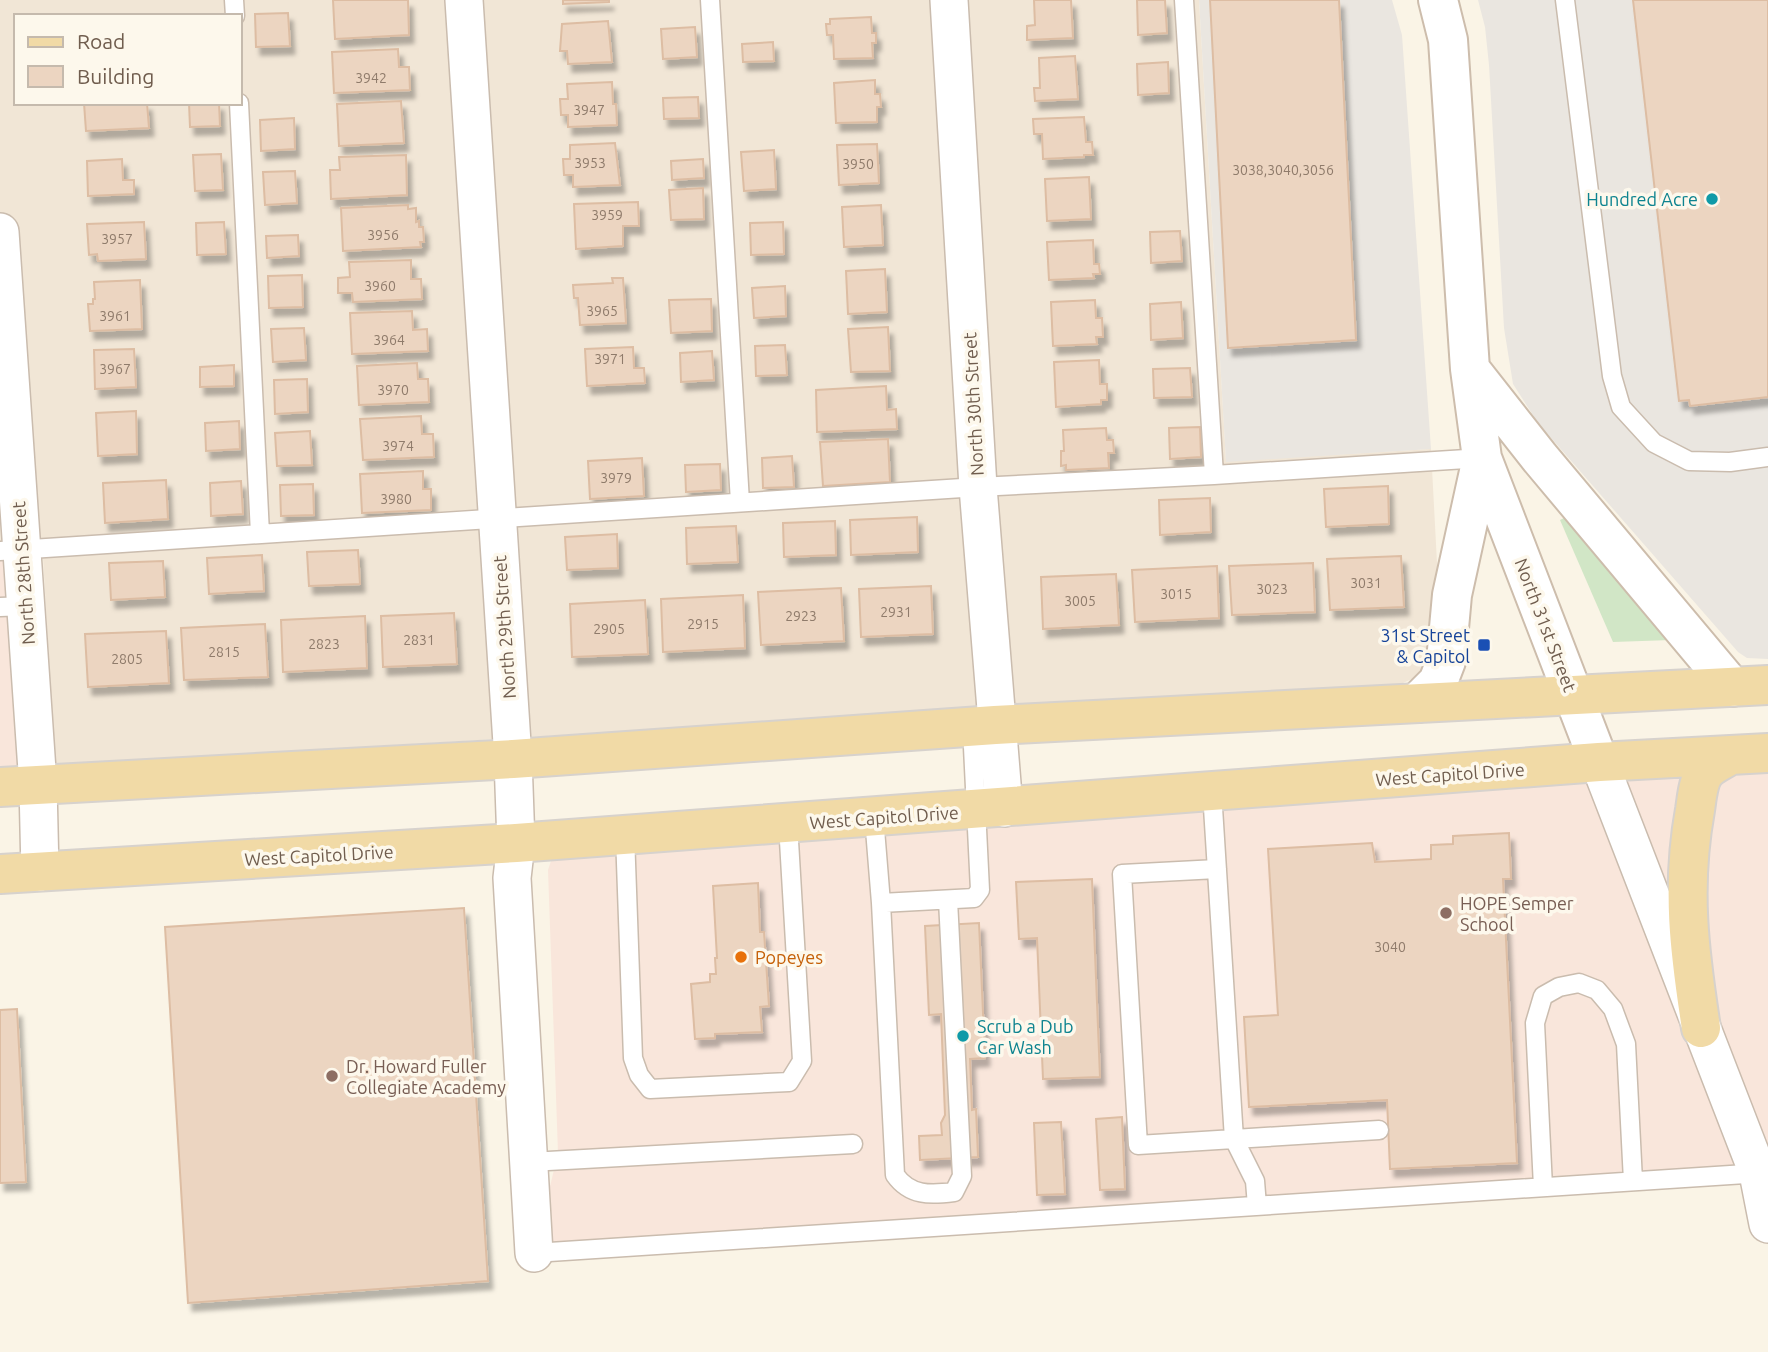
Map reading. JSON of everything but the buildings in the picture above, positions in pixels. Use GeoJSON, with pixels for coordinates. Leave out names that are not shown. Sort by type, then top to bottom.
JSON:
{"type":"FeatureCollection","features":[{"type":"Feature","properties":{"kind":"main road","name":"North 31st Street"},"geometry":{"type":"LineString","coordinates":[[1438,0],[1448,40],[1470,369],[1482,458],[1600,762]]}},
{"type":"Feature","properties":{"kind":"main road"},"geometry":{"type":"LineString","coordinates":[[1470,369],[1540,458],[1750,686]]}},
{"type":"Feature","properties":{"kind":"main road"},"geometry":{"type":"LineString","coordinates":[[1417,703],[1438,682],[1446,661],[1452,596],[1482,458]]}},
{"type":"Feature","properties":{"kind":"main road"},"geometry":{"type":"LineString","coordinates":[[0,787],[513,759],[984,726],[1750,686]]}},
{"type":"Feature","properties":{"kind":"main road","name":"West Capitol Drive"},"geometry":{"type":"LineString","coordinates":[[0,874],[516,843],[1600,762],[1768,753]]}},
{"type":"Feature","properties":{"kind":"main road"},"geometry":{"type":"LineString","coordinates":[[1701,1028],[1688,946],[1686,880],[1691,831],[1699,785],[1706,770],[1730,755]]}},
{"type":"Feature","properties":{"kind":"street","name":"North 29th Street"},"geometry":{"type":"LineString","coordinates":[[464,0],[513,759],[516,843],[512,878],[534,1253]]}},
{"type":"Feature","properties":{"kind":"street","name":"North 30th Street"},"geometry":{"type":"LineString","coordinates":[[949,0],[978,487],[984,726],[990,809]]}},
{"type":"Feature","properties":{"kind":"street","name":"North 28th Street"},"geometry":{"type":"LineString","coordinates":[[0,232],[13,606],[38,785],[40,872]]}},
{"type":"Feature","properties":{"kind":"street","name":"North 31st Street"},"geometry":{"type":"LineString","coordinates":[[1600,762],[1701,1028],[1763,1173],[1768,1224]]}},
{"type":"Feature","properties":{"kind":"lane"},"geometry":{"type":"LineString","coordinates":[[710,0],[740,502]]}},
{"type":"Feature","properties":{"kind":"lane"},"geometry":{"type":"LineString","coordinates":[[1184,0],[1214,475]]}},
{"type":"Feature","properties":{"kind":"lane"},"geometry":{"type":"LineString","coordinates":[[1566,0],[1612,376],[1621,407],[1654,443],[1689,460],[1730,462],[1768,457]]}},
{"type":"Feature","properties":{"kind":"lane"},"geometry":{"type":"LineString","coordinates":[[239,105],[260,534]]}},
{"type":"Feature","properties":{"kind":"lane"},"geometry":{"type":"LineString","coordinates":[[11,550],[978,487],[1482,458]]}},
{"type":"Feature","properties":{"kind":"lane"},"geometry":{"type":"LineString","coordinates":[[1212,792],[1234,1139],[1255,1181],[1257,1206]]}},
{"type":"Feature","properties":{"kind":"lane"},"geometry":{"type":"LineString","coordinates":[[881,903],[974,898],[980,890],[990,809]]}},
{"type":"Feature","properties":{"kind":"lane"},"geometry":{"type":"LineString","coordinates":[[874,817],[895,1175],[902,1185],[911,1191],[931,1195],[954,1192],[962,1176],[948,900]]}},
{"type":"Feature","properties":{"kind":"lane"},"geometry":{"type":"LineString","coordinates":[[625,835],[633,1058],[639,1075],[650,1089],[789,1082],[802,1060],[788,824]]}},
{"type":"Feature","properties":{"kind":"lane"},"geometry":{"type":"LineString","coordinates":[[1217,869],[1122,874],[1138,1144],[1379,1130]]}},
{"type":"Feature","properties":{"kind":"lane"},"geometry":{"type":"LineString","coordinates":[[1543,1187],[1535,1023],[1543,996],[1559,987],[1579,983],[1597,990],[1613,1009],[1626,1044],[1633,1181]]}},
{"type":"Feature","properties":{"kind":"lane"},"geometry":{"type":"LineString","coordinates":[[530,1162],[853,1144]]}},
{"type":"Feature","properties":{"kind":"lane"},"geometry":{"type":"LineString","coordinates":[[534,1253],[1763,1173]]}},
{"type":"Feature","properties":{"kind":"shaded area"},"geometry":{"type":"Polygon","coordinates":[[[0,0],[1199,0],[1226,461],[1431,449],[1439,601],[1435,647],[1421,675],[1396,686],[55,765],[42,540],[0,542],[0,0]]]}},
{"type":"Feature","properties":{"kind":"shaded area"},"geometry":{"type":"Polygon","coordinates":[[[1199,0],[1392,0],[1402,35],[1431,449],[1226,462],[1199,0]]]}},
{"type":"Feature","properties":{"kind":"shaded area"},"geometry":{"type":"Polygon","coordinates":[[[1478,0],[1768,0],[1768,659],[1747,658],[1738,652],[1538,423],[1513,384],[1504,328],[1489,65],[1485,27],[1478,0]]]}},
{"type":"Feature","properties":{"kind":"shaded area"},"geometry":{"type":"Polygon","coordinates":[[[22,550],[38,785],[0,787],[0,551],[22,550]]]}},
{"type":"Feature","properties":{"kind":"shaded area"},"geometry":{"type":"Polygon","coordinates":[[[1768,753],[1768,1172],[534,1253],[558,1153],[548,870],[558,840],[1768,753]]]}},
{"type":"Feature","properties":{"kind":"green space"},"geometry":{"type":"Polygon","coordinates":[[[1564,518],[1671,640],[1613,642],[1560,520],[1564,518]]]}},
{"type":"Feature","properties":{"kind":"place","name":"Hundred Acre"},"geometry":{"type":"Point","coordinates":[1712,199]}},
{"type":"Feature","properties":{"kind":"place","name":"31st Street & Capitol"},"geometry":{"type":"Point","coordinates":[1484,645]}},
{"type":"Feature","properties":{"kind":"place","name":"HOPE Semper School"},"geometry":{"type":"Point","coordinates":[1446,913]}},
{"type":"Feature","properties":{"kind":"place","name":"Popeyes"},"geometry":{"type":"Point","coordinates":[741,957]}},
{"type":"Feature","properties":{"kind":"place","name":"Scrub a Dub Car Wash"},"geometry":{"type":"Point","coordinates":[963,1036]}},
{"type":"Feature","properties":{"kind":"place","name":"Dr. Howard Fuller Collegiate Academy"},"geometry":{"type":"Point","coordinates":[332,1076]}}]}
